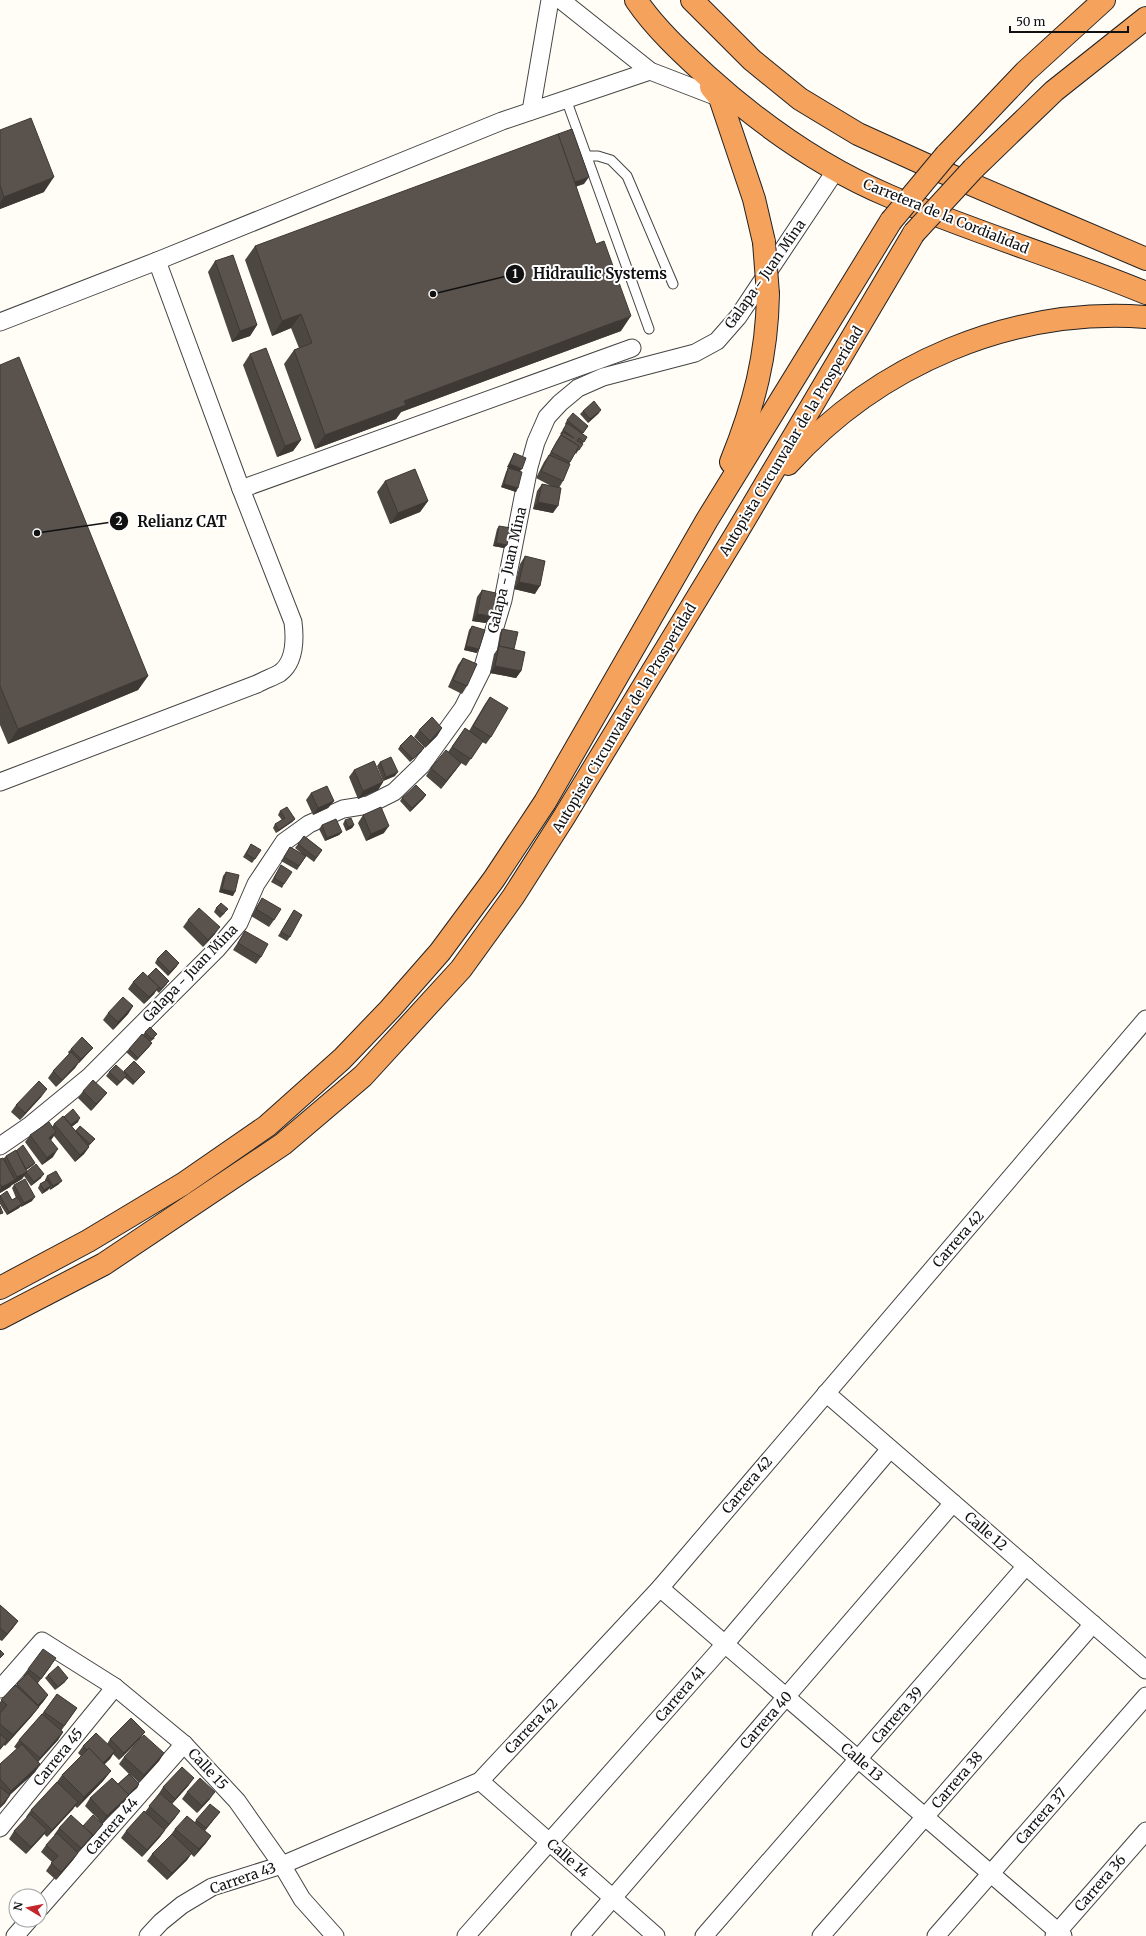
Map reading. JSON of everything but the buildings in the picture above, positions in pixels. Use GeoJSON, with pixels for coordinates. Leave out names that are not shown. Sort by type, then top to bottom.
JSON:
{"type":"FeatureCollection","features":[{"type":"Feature","properties":{"kind":"highway","name":"Carretera de la Cordialidad"},"geometry":{"type":"LineString","coordinates":[[636,0],[673,45],[730,97],[775,130],[836,170],[888,196],[1146,293]]}},
{"type":"Feature","properties":{"kind":"highway"},"geometry":{"type":"LineString","coordinates":[[692,0],[752,60],[800,99],[858,134],[931,167],[1146,259]]}},
{"type":"Feature","properties":{"kind":"highway","name":"Autopista Circunvalar de la Prosperidad"},"geometry":{"type":"LineString","coordinates":[[0,1288],[95,1237],[183,1184],[267,1126],[342,1059],[390,1009],[440,952],[494,879],[545,802],[707,520],[891,221],[946,154],[1025,72],[1104,0]]}},
{"type":"Feature","properties":{"kind":"highway","name":"Autopista Circunvalar de la Prosperidad"},"geometry":{"type":"LineString","coordinates":[[0,1318],[104,1264],[283,1144],[324,1111],[363,1076],[461,969],[513,897],[564,817],[736,534],[914,233],[973,169],[1054,91],[1146,18]]}},
{"type":"Feature","properties":{"kind":"highway"},"geometry":{"type":"LineString","coordinates":[[673,45],[720,98],[754,199],[764,242],[768,294],[762,366],[746,423],[707,520]]}},
{"type":"Feature","properties":{"kind":"highway"},"geometry":{"type":"LineString","coordinates":[[736,534],[769,486],[808,442],[852,405],[900,373],[953,347],[1008,329],[1065,318],[1122,315],[1146,317]]}},
{"type":"Feature","properties":{"kind":"street"},"geometry":{"type":"LineString","coordinates":[[531,111],[550,0]]}},
{"type":"Feature","properties":{"kind":"street"},"geometry":{"type":"LineString","coordinates":[[561,0],[650,71],[720,98]]}},
{"type":"Feature","properties":{"kind":"street"},"geometry":{"type":"LineString","coordinates":[[0,322],[157,261],[502,121],[650,71]]}},
{"type":"Feature","properties":{"kind":"street","name":"Galapa - Juan Mina"},"geometry":{"type":"LineString","coordinates":[[0,1146],[29,1126],[90,1076],[217,949],[239,922],[256,884],[284,842],[316,821],[343,809],[368,804],[394,792],[421,766],[463,708],[482,670],[503,600],[529,467],[536,442],[547,417],[560,403],[578,388],[603,377],[694,353],[717,341],[738,318],[836,170]]}},
{"type":"Feature","properties":{"kind":"street"},"geometry":{"type":"LineString","coordinates":[[0,782],[257,684],[281,672],[291,656],[295,637],[293,622],[241,489],[157,261]]}},
{"type":"Feature","properties":{"kind":"street"},"geometry":{"type":"LineString","coordinates":[[241,489],[632,348]]}},
{"type":"Feature","properties":{"kind":"street","name":"Carrera 42"},"geometry":{"type":"LineString","coordinates":[[282,1865],[480,1781],[660,1588],[1146,1019]]}},
{"type":"Feature","properties":{"kind":"street","name":"Calle 12"},"geometry":{"type":"LineString","coordinates":[[826,1393],[1146,1670]]}},
{"type":"Feature","properties":{"kind":"street","name":"Carrera 41"},"geometry":{"type":"LineString","coordinates":[[466,1936],[725,1644],[890,1449]]}},
{"type":"Feature","properties":{"kind":"street","name":"Carrera 40"},"geometry":{"type":"LineString","coordinates":[[580,1936],[953,1503]]}},
{"type":"Feature","properties":{"kind":"street","name":"Carrera 39"},"geometry":{"type":"LineString","coordinates":[[704,1936],[1026,1566]]}},
{"type":"Feature","properties":{"kind":"street","name":"Calle 13"},"geometry":{"type":"LineString","coordinates":[[660,1588],[991,1873],[1058,1935]]}},
{"type":"Feature","properties":{"kind":"street","name":"Carrera 38"},"geometry":{"type":"LineString","coordinates":[[822,1936],[1093,1624]]}},
{"type":"Feature","properties":{"kind":"street","name":"Calle 15"},"geometry":{"type":"LineString","coordinates":[[0,1689],[42,1640],[115,1687],[184,1744],[237,1802],[282,1865],[302,1899],[335,1936]]}},
{"type":"Feature","properties":{"kind":"street","name":"Carrera 45"},"geometry":{"type":"LineString","coordinates":[[0,1828],[115,1687]]}},
{"type":"Feature","properties":{"kind":"street","name":"Carrera 37"},"geometry":{"type":"LineString","coordinates":[[936,1936],[1146,1696]]}},
{"type":"Feature","properties":{"kind":"street","name":"Carrera 44"},"geometry":{"type":"LineString","coordinates":[[48,1899],[184,1744]]}},
{"type":"Feature","properties":{"kind":"street","name":"Calle 14"},"geometry":{"type":"LineString","coordinates":[[480,1781],[656,1936]]}},
{"type":"Feature","properties":{"kind":"street","name":"Carrera 36"},"geometry":{"type":"LineString","coordinates":[[1058,1935],[1146,1831]]}},
{"type":"Feature","properties":{"kind":"street","name":"Carrera 43"},"geometry":{"type":"LineString","coordinates":[[148,1936],[161,1922],[182,1905],[212,1887],[282,1865]]}},
{"type":"Feature","properties":{"kind":"street"},"geometry":{"type":"LineString","coordinates":[[15,1936],[22,1928]]}},
{"type":"Feature","properties":{"kind":"lane"},"geometry":{"type":"LineString","coordinates":[[566,99],[649,329]]}},
{"type":"Feature","properties":{"kind":"lane"},"geometry":{"type":"LineString","coordinates":[[587,156],[598,156],[611,160],[627,176],[673,284]]}},
{"type":"Feature","properties":{"kind":"place","name":"Hidraulic Systems"},"geometry":{"type":"Point","coordinates":[433,294]}},
{"type":"Feature","properties":{"kind":"place","name":"Relianz CAT"},"geometry":{"type":"Point","coordinates":[37,533]}}]}
